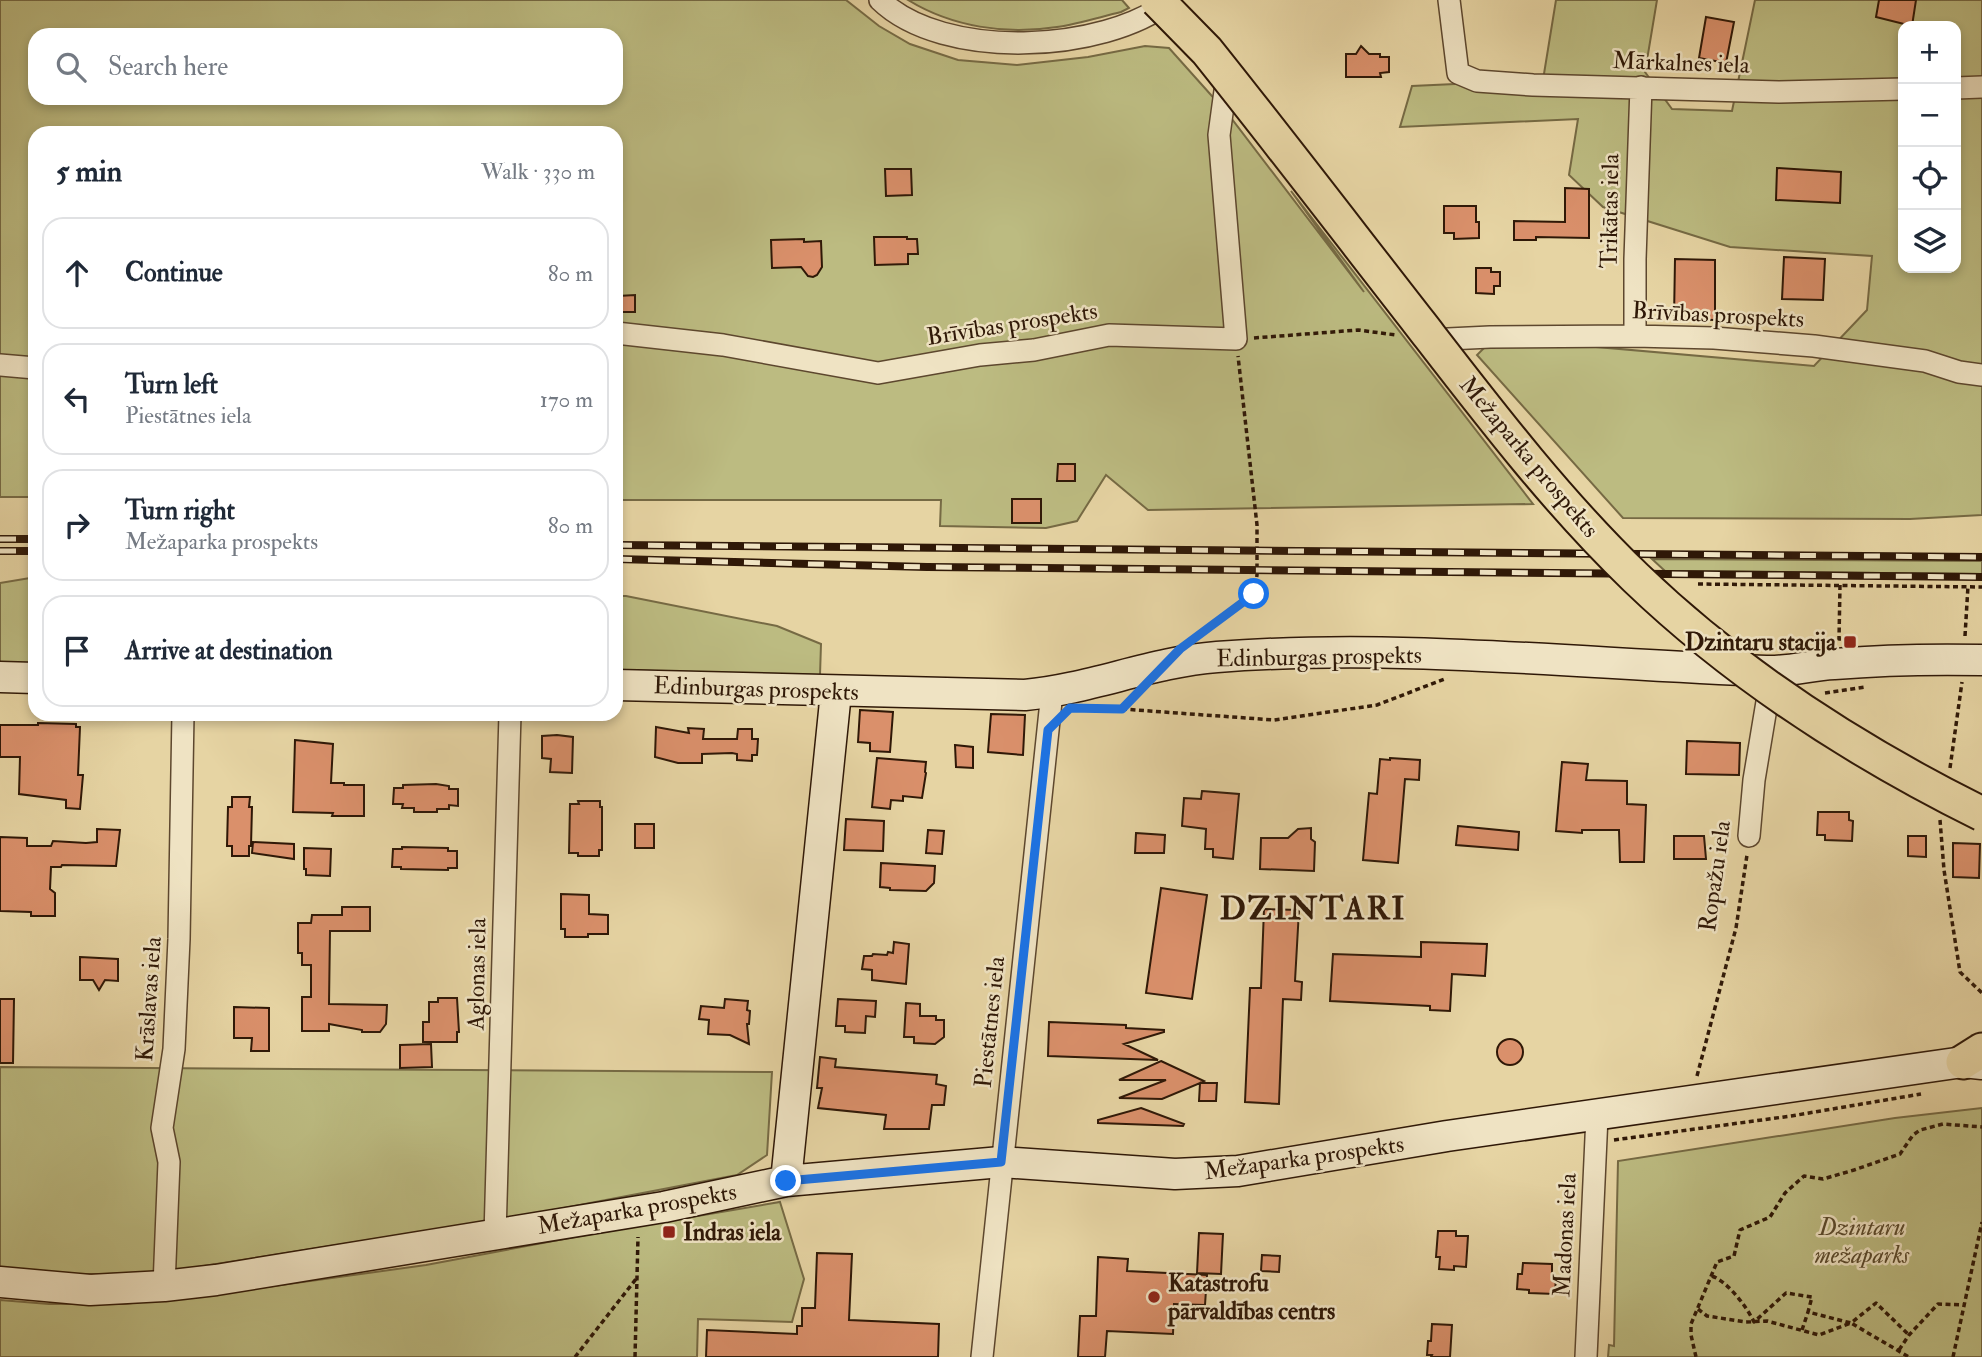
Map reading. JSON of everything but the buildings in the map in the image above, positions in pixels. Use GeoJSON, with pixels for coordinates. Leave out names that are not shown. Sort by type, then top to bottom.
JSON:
{"type":"FeatureCollection","features":[{"type":"Feature","properties":{"kind":"main road","name":"Mežaparka prospekts"},"geometry":{"type":"LineString","coordinates":[[1157,0],[1207,51],[1509,440],[1572,513],[1637,579],[1738,664],[1787,701],[1879,759],[1982,814]]}},
{"type":"Feature","properties":{"kind":"main road","name":"Edinburgas prospekts"},"geometry":{"type":"LineString","coordinates":[[623,685],[1025,695],[1052,692],[1166,665],[1214,657],[1362,653],[1464,655],[1770,671],[1974,651]]}},
{"type":"Feature","properties":{"kind":"main road"},"geometry":{"type":"LineString","coordinates":[[0,677],[28,678]]}},
{"type":"Feature","properties":{"kind":"main road"},"geometry":{"type":"LineString","coordinates":[[786,1181],[836,692]]}},
{"type":"Feature","properties":{"kind":"main road","name":"Mežaparka prospekts"},"geometry":{"type":"LineString","coordinates":[[0,1282],[90,1290],[164,1286],[664,1207],[786,1181],[1001,1162],[1175,1174],[1238,1171],[1447,1136],[1976,1058]]}},
{"type":"Feature","properties":{"kind":"street"},"geometry":{"type":"LineString","coordinates":[[880,0],[913,22],[944,35],[972,40],[1027,43],[1076,38],[1125,26],[1156,12],[1171,0]]}},
{"type":"Feature","properties":{"kind":"street"},"geometry":{"type":"LineString","coordinates":[[1182,0],[1199,27],[1226,49],[1233,69],[1224,97],[1219,135],[1236,339]]}},
{"type":"Feature","properties":{"kind":"street","name":"Mārkalnes iela"},"geometry":{"type":"LineString","coordinates":[[1449,0],[1458,73],[1477,81],[1779,92],[1898,89]]}},
{"type":"Feature","properties":{"kind":"street","name":"Trikātas iela"},"geometry":{"type":"LineString","coordinates":[[1635,336],[1634,260],[1641,87]]}},
{"type":"Feature","properties":{"kind":"street"},"geometry":{"type":"LineString","coordinates":[[1961,88],[1982,87]]}},
{"type":"Feature","properties":{"kind":"street","name":"Brīvības prospekts"},"geometry":{"type":"LineString","coordinates":[[623,334],[723,345],[878,373],[980,355],[1034,350],[1109,335],[1236,339]]}},
{"type":"Feature","properties":{"kind":"street","name":"Brīvības prospekts"},"geometry":{"type":"LineString","coordinates":[[1448,339],[1635,336],[1714,338],[1814,346],[1925,361],[1959,372],[1982,375]]}},
{"type":"Feature","properties":{"kind":"street"},"geometry":{"type":"LineString","coordinates":[[0,365],[28,367]]}},
{"type":"Feature","properties":{"kind":"street","name":"Ropažu iela"},"geometry":{"type":"LineString","coordinates":[[1749,836],[1754,780],[1770,671]]}},
{"type":"Feature","properties":{"kind":"street","name":"Piestātnes iela"},"geometry":{"type":"LineString","coordinates":[[982,1357],[1052,692]]}},
{"type":"Feature","properties":{"kind":"street"},"geometry":{"type":"LineString","coordinates":[[1767,702],[1811,708],[1837,719],[1947,783]]}},
{"type":"Feature","properties":{"kind":"street","name":"Krāslavas iela"},"geometry":{"type":"LineString","coordinates":[[164,1286],[169,1162],[162,1128],[174,1049],[180,939],[183,721]]}},
{"type":"Feature","properties":{"kind":"street","name":"Aglonas iela"},"geometry":{"type":"LineString","coordinates":[[495,1235],[510,721]]}},
{"type":"Feature","properties":{"kind":"street","name":"Madonas iela"},"geometry":{"type":"LineString","coordinates":[[1586,1357],[1597,1115]]}},
{"type":"Feature","properties":{"kind":"path"},"geometry":{"type":"LineString","coordinates":[[1122,709],[1180,649],[1254,594],[1257,575],[1257,525],[1236,339],[1358,330],[1397,335]]}},
{"type":"Feature","properties":{"kind":"path"},"geometry":{"type":"LineString","coordinates":[[1698,584],[1982,587]]}},
{"type":"Feature","properties":{"kind":"path"},"geometry":{"type":"LineString","coordinates":[[1840,585],[1839,639],[1850,639]]}},
{"type":"Feature","properties":{"kind":"path"},"geometry":{"type":"LineString","coordinates":[[1968,586],[1974,651]]}},
{"type":"Feature","properties":{"kind":"path"},"geometry":{"type":"LineString","coordinates":[[1083,708],[1274,720],[1377,705],[1447,678]]}},
{"type":"Feature","properties":{"kind":"path"},"geometry":{"type":"LineString","coordinates":[[1821,693],[1871,686]]}},
{"type":"Feature","properties":{"kind":"path","name":"Ropažu iela"},"geometry":{"type":"LineString","coordinates":[[1694,1086],[1736,928],[1749,836]]}},
{"type":"Feature","properties":{"kind":"path"},"geometry":{"type":"LineString","coordinates":[[1614,1140],[1791,1116],[1927,1093]]}},
{"type":"Feature","properties":{"kind":"path"},"geometry":{"type":"LineString","coordinates":[[1696,1357],[1691,1324],[1717,1262],[1734,1256],[1740,1230],[1770,1217],[1786,1194],[1804,1176],[1823,1179],[1900,1154],[1913,1135],[1920,1130],[1943,1125],[1982,1127]]}},
{"type":"Feature","properties":{"kind":"path"},"geometry":{"type":"LineString","coordinates":[[1953,1357],[1982,1222]]}},
{"type":"Feature","properties":{"kind":"path"},"geometry":{"type":"LineString","coordinates":[[635,1357],[638,1237]]}},
{"type":"Feature","properties":{"kind":"path"},"geometry":{"type":"LineString","coordinates":[[1712,1276],[1719,1279],[1748,1310],[1754,1322]]}},
{"type":"Feature","properties":{"kind":"path"},"geometry":{"type":"LineString","coordinates":[[575,1357],[637,1278]]}},
{"type":"Feature","properties":{"kind":"path"},"geometry":{"type":"LineString","coordinates":[[1754,1322],[1786,1293],[1812,1297],[1801,1330]]}},
{"type":"Feature","properties":{"kind":"path"},"geometry":{"type":"LineString","coordinates":[[1698,1309],[1707,1316],[1767,1321],[1819,1335],[1851,1323],[1876,1303],[1909,1335]]}},
{"type":"Feature","properties":{"kind":"path"},"geometry":{"type":"LineString","coordinates":[[1899,1350],[1938,1304],[1964,1305]]}},
{"type":"Feature","properties":{"kind":"path"},"geometry":{"type":"LineString","coordinates":[[1808,1312],[1851,1323],[1909,1357]]}},
{"type":"Feature","properties":{"kind":"green space"},"geometry":{"type":"Polygon","coordinates":[[[0,0],[846,0],[879,26],[910,44],[958,60],[1017,65],[1088,57],[1145,46],[1169,48],[1228,114],[1364,292],[1291,191],[1533,504],[1148,510],[1106,475],[1077,521],[1046,528],[940,526],[941,500],[623,500],[623,126],[28,126],[28,497],[0,497],[0,0]]]}},
{"type":"Feature","properties":{"kind":"green space"},"geometry":{"type":"Polygon","coordinates":[[[908,0],[1122,0],[1129,8],[1065,26],[1018,30],[961,23],[908,0]]]}},
{"type":"Feature","properties":{"kind":"green space"},"geometry":{"type":"Polygon","coordinates":[[[1556,0],[1657,0],[1645,72],[1672,109],[1732,111],[1755,0],[1982,0],[1982,515],[1910,519],[1623,518],[1477,355],[1494,338],[1814,366],[1867,310],[1872,256],[1730,247],[1603,207],[1569,175],[1578,119],[1400,127],[1412,86],[1543,80],[1556,0]]]}},
{"type":"Feature","properties":{"kind":"green space"},"geometry":{"type":"Polygon","coordinates":[[[1652,559],[1982,561],[1982,574],[1665,571],[1652,559]]]}},
{"type":"Feature","properties":{"kind":"green space"},"geometry":{"type":"Polygon","coordinates":[[[28,578],[28,665],[0,665],[0,583],[28,578]]]}},
{"type":"Feature","properties":{"kind":"green space"},"geometry":{"type":"Polygon","coordinates":[[[623,596],[777,626],[821,644],[820,675],[623,670],[623,596]]]}},
{"type":"Feature","properties":{"kind":"green space"},"geometry":{"type":"Polygon","coordinates":[[[0,1067],[772,1072],[767,1155],[737,1175],[522,1216],[172,1271],[24,1274],[0,1271],[0,1067]]]}},
{"type":"Feature","properties":{"kind":"green space","name":"Dzintaru mežaparks"},"geometry":{"type":"Polygon","coordinates":[[[1982,1108],[1982,1357],[1608,1357],[1609,1345],[1614,1346],[1618,1161],[1895,1118],[1982,1108]]]}},
{"type":"Feature","properties":{"kind":"green space"},"geometry":{"type":"Polygon","coordinates":[[[780,1202],[804,1279],[792,1322],[698,1319],[697,1357],[0,1357],[0,1300],[49,1304],[124,1304],[252,1289],[426,1265],[780,1202]]]}},
{"type":"Feature","properties":{"kind":"railway"},"geometry":{"type":"LineString","coordinates":[[0,539],[28,539]]}},
{"type":"Feature","properties":{"kind":"railway"},"geometry":{"type":"LineString","coordinates":[[623,545],[1982,557]]}},
{"type":"Feature","properties":{"kind":"railway"},"geometry":{"type":"LineString","coordinates":[[0,551],[28,551]]}},
{"type":"Feature","properties":{"kind":"railway"},"geometry":{"type":"LineString","coordinates":[[623,559],[927,567],[1982,577]]}},
{"type":"Feature","properties":{"kind":"place","name":"Dzintaru stacija"},"geometry":{"type":"Point","coordinates":[1850,642]}},
{"type":"Feature","properties":{"kind":"place","name":"Indras iela"},"geometry":{"type":"Point","coordinates":[669,1232]}},
{"type":"Feature","properties":{"kind":"place","name":"Katastrofu pārvaldības centrs"},"geometry":{"type":"Point","coordinates":[1154,1297]}},
{"type":"Feature","properties":{"kind":"district","name":"DZINTARI"},"geometry":{"type":"Point","coordinates":[1313,909]}},
{"type":"Feature","properties":{"kind":"route"},"geometry":{"type":"LineString","coordinates":[[786,1181],[1001,1162],[1048,730],[1070,708],[1122,709],[1180,649],[1254,594]]}}]}
